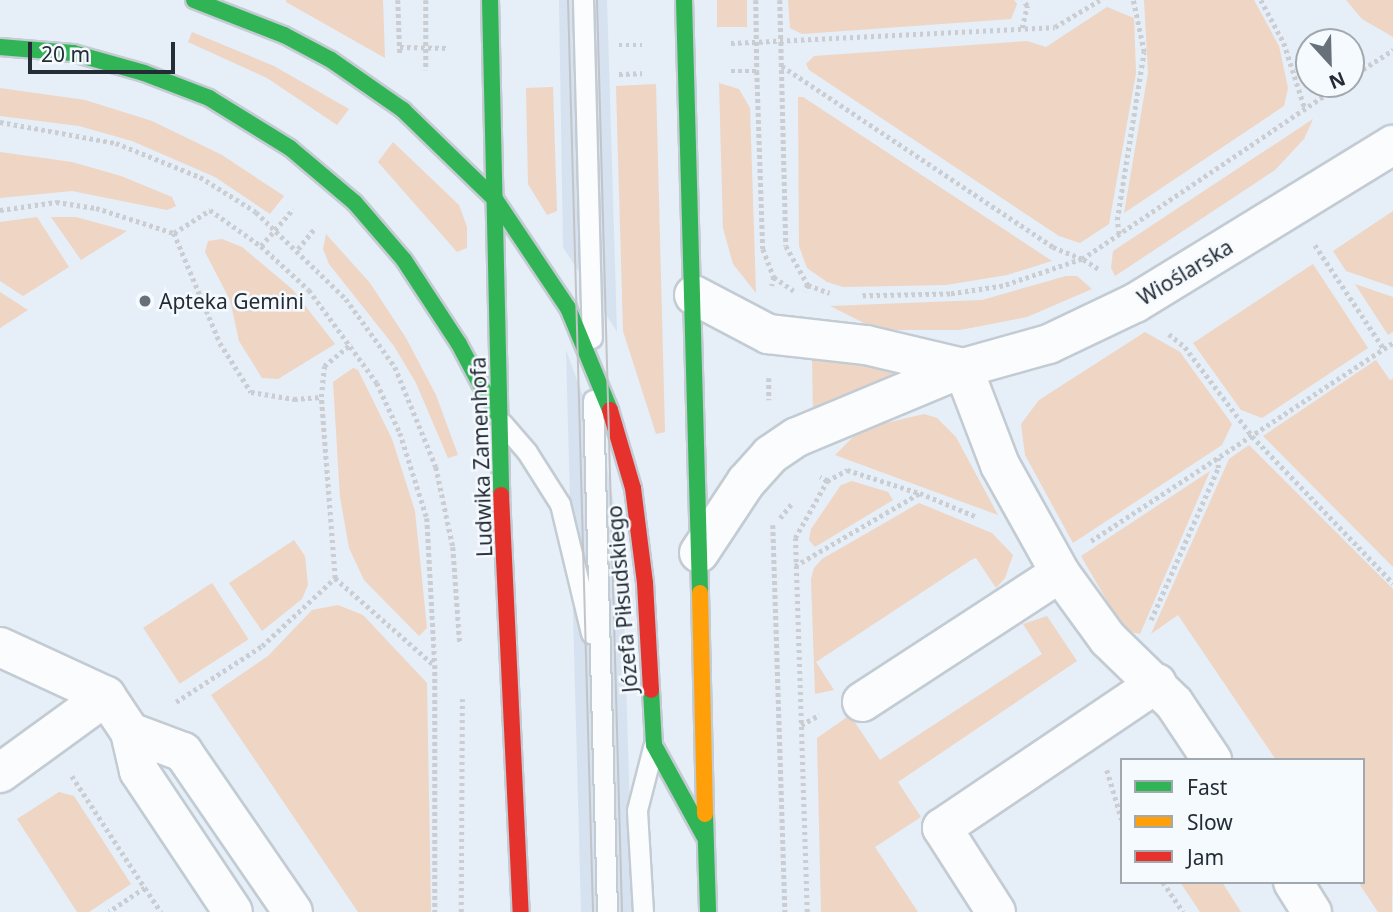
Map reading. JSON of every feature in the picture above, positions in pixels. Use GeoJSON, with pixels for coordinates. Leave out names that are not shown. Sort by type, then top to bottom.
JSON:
{"type":"FeatureCollection","features":[{"type":"Feature","properties":{"kind":"main road","name":"Józefa Piłsudskiego"},"geometry":{"type":"LineString","coordinates":[[194,0],[284,34],[331,60],[413,119],[495,200],[568,308],[593,366],[633,488],[645,583],[654,745],[704,836]]}},
{"type":"Feature","properties":{"kind":"main road","name":"Ludwika Zamenhofa"},"geometry":{"type":"LineString","coordinates":[[490,0],[499,420],[521,912]]}},
{"type":"Feature","properties":{"kind":"main road"},"geometry":{"type":"LineString","coordinates":[[684,0],[694,295],[704,836],[708,912]]}},
{"type":"Feature","properties":{"kind":"main road"},"geometry":{"type":"LineString","coordinates":[[0,47],[73,53],[144,73],[209,98],[290,148],[355,203],[404,260],[459,344],[499,420]]}},
{"type":"Feature","properties":{"kind":"street","name":"Wioślarska"},"geometry":{"type":"LineString","coordinates":[[699,553],[746,482],[770,455],[858,410],[963,368],[1049,344],[1135,303],[1393,145]]}},
{"type":"Feature","properties":{"kind":"street","name":"Wioślarska"},"geometry":{"type":"LineString","coordinates":[[694,295],[768,334],[866,345],[963,368]]}},
{"type":"Feature","properties":{"kind":"street"},"geometry":{"type":"LineString","coordinates":[[963,368],[1000,465],[1058,569],[1210,758]]}},
{"type":"Feature","properties":{"kind":"street"},"geometry":{"type":"LineString","coordinates":[[862,702],[1058,569]]}},
{"type":"Feature","properties":{"kind":"street"},"geometry":{"type":"LineString","coordinates":[[0,647],[106,696],[130,732],[139,771],[233,912]]}},
{"type":"Feature","properties":{"kind":"street"},"geometry":{"type":"LineString","coordinates":[[996,912],[942,828],[1144,673]]}},
{"type":"Feature","properties":{"kind":"street"},"geometry":{"type":"LineString","coordinates":[[0,773],[106,696]]}},
{"type":"Feature","properties":{"kind":"street"},"geometry":{"type":"LineString","coordinates":[[130,732],[183,752],[293,912]]}},
{"type":"Feature","properties":{"kind":"street"},"geometry":{"type":"LineString","coordinates":[[1294,884],[1312,912]]}},
{"type":"Feature","properties":{"kind":"lane"},"geometry":{"type":"LineString","coordinates":[[583,0],[607,912]]}},
{"type":"Feature","properties":{"kind":"lane"},"geometry":{"type":"LineString","coordinates":[[499,420],[527,452],[560,504],[601,672]]}},
{"type":"Feature","properties":{"kind":"lane"},"geometry":{"type":"LineString","coordinates":[[643,912],[638,810],[654,745]]}},
{"type":"Feature","properties":{"kind":"path"},"geometry":{"type":"LineString","coordinates":[[398,0],[400,60]]}},
{"type":"Feature","properties":{"kind":"path"},"geometry":{"type":"LineString","coordinates":[[424,81],[428,47],[426,0]]}},
{"type":"Feature","properties":{"kind":"path"},"geometry":{"type":"LineString","coordinates":[[756,0],[763,249],[774,277],[769,297]]}},
{"type":"Feature","properties":{"kind":"path"},"geometry":{"type":"LineString","coordinates":[[780,0],[786,246],[808,285],[838,296]]}},
{"type":"Feature","properties":{"kind":"path"},"geometry":{"type":"LineString","coordinates":[[1022,28],[1027,6],[1023,0]]}},
{"type":"Feature","properties":{"kind":"path"},"geometry":{"type":"LineString","coordinates":[[723,42],[781,42],[1055,27],[1100,0]]}},
{"type":"Feature","properties":{"kind":"path"},"geometry":{"type":"LineString","coordinates":[[1119,234],[1117,220],[1144,51],[1133,0]]}},
{"type":"Feature","properties":{"kind":"path"},"geometry":{"type":"LineString","coordinates":[[1261,0],[1284,43],[1305,109]]}},
{"type":"Feature","properties":{"kind":"path"},"geometry":{"type":"LineString","coordinates":[[609,45],[647,44]]}},
{"type":"Feature","properties":{"kind":"path"},"geometry":{"type":"LineString","coordinates":[[400,47],[454,48]]}},
{"type":"Feature","properties":{"kind":"path"},"geometry":{"type":"LineString","coordinates":[[1365,68],[1393,50]]}},
{"type":"Feature","properties":{"kind":"path"},"geometry":{"type":"LineString","coordinates":[[782,66],[1054,247],[1082,259],[1112,279],[1135,303],[1185,346],[1252,436],[1393,583]]}},
{"type":"Feature","properties":{"kind":"path"},"geometry":{"type":"LineString","coordinates":[[724,72],[757,71]]}},
{"type":"Feature","properties":{"kind":"path"},"geometry":{"type":"LineString","coordinates":[[610,74],[648,73]]}},
{"type":"Feature","properties":{"kind":"path"},"geometry":{"type":"LineString","coordinates":[[852,296],[950,294],[1003,286],[1082,259],[1321,98]]}},
{"type":"Feature","properties":{"kind":"path"},"geometry":{"type":"LineString","coordinates":[[0,122],[67,131],[152,156],[227,192],[298,249],[371,330],[420,419],[452,537],[460,653]]}},
{"type":"Feature","properties":{"kind":"path"},"geometry":{"type":"LineString","coordinates":[[261,246],[298,203]]}},
{"type":"Feature","properties":{"kind":"path"},"geometry":{"type":"LineString","coordinates":[[0,210],[69,204],[174,233],[210,210],[261,246],[309,290],[377,383],[400,433],[427,518],[435,665],[435,912]]}},
{"type":"Feature","properties":{"kind":"path"},"geometry":{"type":"LineString","coordinates":[[1290,208],[1384,349]]}},
{"type":"Feature","properties":{"kind":"path"},"geometry":{"type":"LineString","coordinates":[[298,249],[320,221]]}},
{"type":"Feature","properties":{"kind":"path"},"geometry":{"type":"LineString","coordinates":[[174,233],[219,343],[251,392],[294,399],[321,397]]}},
{"type":"Feature","properties":{"kind":"path"},"geometry":{"type":"LineString","coordinates":[[805,291],[808,285]]}},
{"type":"Feature","properties":{"kind":"path"},"geometry":{"type":"LineString","coordinates":[[1058,569],[1218,457],[1393,343]]}},
{"type":"Feature","properties":{"kind":"path"},"geometry":{"type":"LineString","coordinates":[[351,344],[324,366],[321,397],[335,578],[435,665]]}},
{"type":"Feature","properties":{"kind":"path"},"geometry":{"type":"LineString","coordinates":[[769,370],[769,410]]}},
{"type":"Feature","properties":{"kind":"path"},"geometry":{"type":"LineString","coordinates":[[1144,673],[1218,468],[1218,457]]}},
{"type":"Feature","properties":{"kind":"path"},"geometry":{"type":"LineString","coordinates":[[807,912],[795,538],[827,481],[848,470],[920,493]]}},
{"type":"Feature","properties":{"kind":"path"},"geometry":{"type":"LineString","coordinates":[[820,477],[827,481]]}},
{"type":"Feature","properties":{"kind":"path"},"geometry":{"type":"LineString","coordinates":[[773,516],[785,912]]}},
{"type":"Feature","properties":{"kind":"path"},"geometry":{"type":"LineString","coordinates":[[262,646],[335,578]]}},
{"type":"Feature","properties":{"kind":"path"},"geometry":{"type":"LineString","coordinates":[[461,912],[463,692]]}},
{"type":"Feature","properties":{"kind":"path"},"geometry":{"type":"LineString","coordinates":[[69,773],[161,912]]}},
{"type":"Feature","properties":{"kind":"path"},"geometry":{"type":"LineString","coordinates":[[1164,884],[1183,912]]}},
{"type":"Feature","properties":{"kind":"path"},"geometry":{"type":"LineString","coordinates":[[109,912],[145,888]]}},
{"type":"Feature","properties":{"kind":"shaded area"},"geometry":{"type":"Polygon","coordinates":[[[383,0],[385,58],[286,2],[383,0]]]}},
{"type":"Feature","properties":{"kind":"shaded area"},"geometry":{"type":"Polygon","coordinates":[[[559,0],[607,0],[617,332],[563,247],[559,0]]]}},
{"type":"Feature","properties":{"kind":"shaded area"},"geometry":{"type":"Polygon","coordinates":[[[717,0],[747,0],[747,27],[717,27],[717,0]]]}},
{"type":"Feature","properties":{"kind":"shaded area"},"geometry":{"type":"Polygon","coordinates":[[[788,0],[1014,0],[1017,4],[1011,19],[802,34],[790,28],[788,0]]]}},
{"type":"Feature","properties":{"kind":"shaded area"},"geometry":{"type":"Polygon","coordinates":[[[1144,0],[1254,0],[1279,46],[1288,88],[1284,106],[1124,213],[1148,73],[1144,0]]]}},
{"type":"Feature","properties":{"kind":"shaded area"},"geometry":{"type":"Polygon","coordinates":[[[1346,0],[1393,0],[1393,37],[1362,19],[1346,0]]]}},
{"type":"Feature","properties":{"kind":"shaded area"},"geometry":{"type":"Polygon","coordinates":[[[1107,7],[1134,18],[1136,73],[1109,224],[1080,243],[1059,236],[809,70],[806,64],[814,56],[1027,41],[1046,47],[1107,7]]]}},
{"type":"Feature","properties":{"kind":"shaded area"},"geometry":{"type":"Polygon","coordinates":[[[192,32],[274,66],[349,109],[337,125],[267,78],[188,42],[192,32]]]}},
{"type":"Feature","properties":{"kind":"shaded area"},"geometry":{"type":"Polygon","coordinates":[[[719,83],[739,89],[750,108],[756,293],[733,264],[723,228],[719,83]]]}},
{"type":"Feature","properties":{"kind":"shaded area"},"geometry":{"type":"Polygon","coordinates":[[[656,84],[665,432],[656,434],[623,331],[616,86],[656,84]]]}},
{"type":"Feature","properties":{"kind":"shaded area"},"geometry":{"type":"Polygon","coordinates":[[[553,87],[557,211],[547,215],[528,184],[526,88],[553,87]]]}},
{"type":"Feature","properties":{"kind":"shaded area"},"geometry":{"type":"Polygon","coordinates":[[[0,88],[85,100],[152,121],[222,155],[284,196],[270,214],[215,177],[132,141],[79,126],[0,116],[0,88]]]}},
{"type":"Feature","properties":{"kind":"shaded area"},"geometry":{"type":"Polygon","coordinates":[[[798,97],[803,97],[1052,261],[1007,275],[946,285],[843,287],[827,282],[807,268],[799,246],[798,97]]]}},
{"type":"Feature","properties":{"kind":"shaded area"},"geometry":{"type":"Polygon","coordinates":[[[1313,119],[1304,139],[1275,170],[1115,276],[1111,268],[1113,251],[1313,119]]]}},
{"type":"Feature","properties":{"kind":"shaded area"},"geometry":{"type":"Polygon","coordinates":[[[393,142],[459,205],[467,227],[467,248],[457,252],[378,162],[393,142]]]}},
{"type":"Feature","properties":{"kind":"shaded area"},"geometry":{"type":"Polygon","coordinates":[[[0,152],[72,162],[121,176],[172,197],[176,206],[167,210],[72,191],[0,198],[0,152]]]}},
{"type":"Feature","properties":{"kind":"shaded area"},"geometry":{"type":"Polygon","coordinates":[[[1393,211],[1393,287],[1346,271],[1333,251],[1393,211]]]}},
{"type":"Feature","properties":{"kind":"shaded area"},"geometry":{"type":"Polygon","coordinates":[[[37,217],[69,267],[23,296],[0,281],[0,222],[37,217]]]}},
{"type":"Feature","properties":{"kind":"shaded area"},"geometry":{"type":"Polygon","coordinates":[[[51,217],[76,217],[127,231],[81,260],[51,217]]]}},
{"type":"Feature","properties":{"kind":"shaded area"},"geometry":{"type":"Polygon","coordinates":[[[326,234],[370,283],[406,338],[436,395],[458,455],[448,458],[416,383],[394,346],[329,264],[323,249],[326,234]]]}},
{"type":"Feature","properties":{"kind":"shaded area"},"geometry":{"type":"Polygon","coordinates":[[[222,239],[242,247],[292,289],[335,344],[278,379],[262,378],[239,341],[230,300],[205,252],[208,241],[222,239]]]}},
{"type":"Feature","properties":{"kind":"shaded area"},"geometry":{"type":"Polygon","coordinates":[[[1313,264],[1368,348],[1262,418],[1241,410],[1193,343],[1313,264]]]}},
{"type":"Feature","properties":{"kind":"shaded area"},"geometry":{"type":"Polygon","coordinates":[[[1066,276],[1077,276],[1092,289],[1027,317],[960,330],[891,330],[866,324],[830,306],[982,300],[1066,276]]]}},
{"type":"Feature","properties":{"kind":"shaded area"},"geometry":{"type":"Polygon","coordinates":[[[1355,284],[1393,297],[1393,332],[1388,335],[1355,284]]]}},
{"type":"Feature","properties":{"kind":"shaded area"},"geometry":{"type":"Polygon","coordinates":[[[0,292],[28,310],[0,328],[0,292]]]}},
{"type":"Feature","properties":{"kind":"shaded area"},"geometry":{"type":"Polygon","coordinates":[[[1145,332],[1180,352],[1232,424],[1222,445],[1073,543],[1025,455],[1021,424],[1039,400],[1145,332]]]}},
{"type":"Feature","properties":{"kind":"shaded area"},"geometry":{"type":"Polygon","coordinates":[[[566,350],[605,456],[622,550],[633,912],[581,912],[566,350]]]}},
{"type":"Feature","properties":{"kind":"shaded area"},"geometry":{"type":"Polygon","coordinates":[[[812,359],[912,367],[916,370],[813,412],[812,359]]]}},
{"type":"Feature","properties":{"kind":"shaded area"},"geometry":{"type":"Polygon","coordinates":[[[1376,360],[1390,380],[1393,379],[1393,567],[1263,436],[1376,360]]]}},
{"type":"Feature","properties":{"kind":"shaded area"},"geometry":{"type":"Polygon","coordinates":[[[353,368],[358,370],[392,439],[415,511],[427,628],[419,636],[364,580],[349,548],[340,497],[333,382],[353,368]]]}},
{"type":"Feature","properties":{"kind":"shaded area"},"geometry":{"type":"Polygon","coordinates":[[[924,414],[937,418],[956,437],[998,515],[835,455],[861,429],[924,414]]]}},
{"type":"Feature","properties":{"kind":"shaded area"},"geometry":{"type":"Polygon","coordinates":[[[1249,445],[1393,589],[1392,912],[1378,912],[1359,884],[1365,884],[1365,758],[1275,758],[1178,615],[1151,634],[1229,459],[1249,445]]]}},
{"type":"Feature","properties":{"kind":"shaded area"},"geometry":{"type":"Polygon","coordinates":[[[1210,471],[1140,634],[1130,632],[1121,625],[1081,556],[1210,471]]]}},
{"type":"Feature","properties":{"kind":"shaded area"},"geometry":{"type":"Polygon","coordinates":[[[852,481],[888,492],[893,500],[815,547],[809,540],[811,529],[841,485],[852,481]]]}},
{"type":"Feature","properties":{"kind":"shaded area"},"geometry":{"type":"Polygon","coordinates":[[[919,503],[992,533],[1013,555],[1005,578],[996,588],[976,558],[971,560],[816,662],[834,690],[815,694],[811,579],[814,568],[822,559],[919,503]]]}},
{"type":"Feature","properties":{"kind":"shaded area"},"geometry":{"type":"Polygon","coordinates":[[[294,540],[305,556],[308,585],[302,599],[262,631],[229,583],[294,540]]]}},
{"type":"Feature","properties":{"kind":"shaded area"},"geometry":{"type":"Polygon","coordinates":[[[212,583],[248,639],[180,684],[143,628],[212,583]]]}},
{"type":"Feature","properties":{"kind":"shaded area"},"geometry":{"type":"Polygon","coordinates":[[[338,605],[363,615],[427,683],[431,912],[358,912],[211,695],[268,656],[312,610],[338,605]]]}},
{"type":"Feature","properties":{"kind":"shaded area"},"geometry":{"type":"Polygon","coordinates":[[[1047,616],[1077,661],[898,782],[921,817],[875,847],[918,912],[821,912],[817,738],[850,715],[880,760],[1042,654],[1023,624],[1047,616]]]}},
{"type":"Feature","properties":{"kind":"shaded area"},"geometry":{"type":"Polygon","coordinates":[[[59,792],[74,796],[131,884],[89,912],[77,912],[17,819],[59,792]]]}},
{"type":"Feature","properties":{"kind":"shaded area"},"geometry":{"type":"Polygon","coordinates":[[[1181,884],[1223,884],[1241,912],[1200,912],[1181,884]]]}},
{"type":"Feature","properties":{"kind":"tram line"},"geometry":{"type":"LineString","coordinates":[[568,0],[593,912]]}},
{"type":"Feature","properties":{"kind":"tram line"},"geometry":{"type":"LineString","coordinates":[[597,0],[622,912]]}},
{"type":"Feature","properties":{"kind":"traffic: fast"},"geometry":{"type":"LineString","coordinates":[[194,0],[284,35],[331,60],[403,110],[495,199],[568,308],[610,410]]}},
{"type":"Feature","properties":{"kind":"traffic: fast"},"geometry":{"type":"LineString","coordinates":[[490,0],[501,495]]}},
{"type":"Feature","properties":{"kind":"traffic: fast"},"geometry":{"type":"LineString","coordinates":[[684,0],[700,593]]}},
{"type":"Feature","properties":{"kind":"traffic: fast"},"geometry":{"type":"LineString","coordinates":[[0,47],[73,53],[144,73],[209,98],[290,148],[355,203],[404,260],[459,344],[495,412]]}},
{"type":"Feature","properties":{"kind":"traffic: fast"},"geometry":{"type":"LineString","coordinates":[[651,690],[654,745],[704,836]]}},
{"type":"Feature","properties":{"kind":"traffic: fast"},"geometry":{"type":"LineString","coordinates":[[705,814],[708,912]]}},
{"type":"Feature","properties":{"kind":"traffic: slow"},"geometry":{"type":"LineString","coordinates":[[700,593],[705,814]]}},
{"type":"Feature","properties":{"kind":"traffic: jam"},"geometry":{"type":"LineString","coordinates":[[610,410],[633,488],[645,583],[651,690]]}},
{"type":"Feature","properties":{"kind":"traffic: jam"},"geometry":{"type":"LineString","coordinates":[[501,495],[521,912]]}},
{"type":"Feature","properties":{"kind":"place","name":"Apteka Gemini"},"geometry":{"type":"Point","coordinates":[145,301]}}]}
